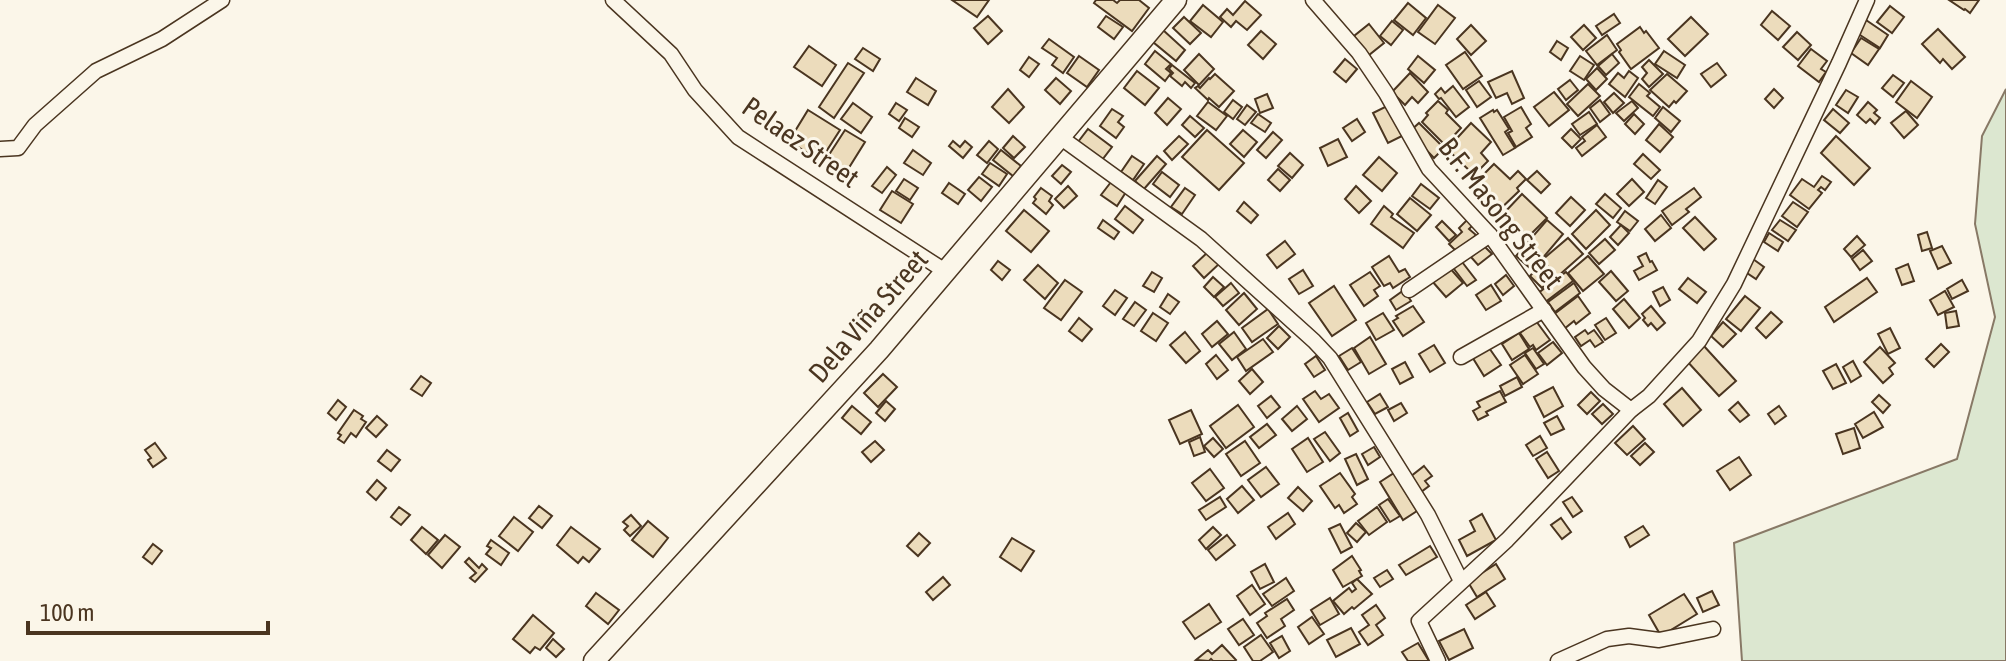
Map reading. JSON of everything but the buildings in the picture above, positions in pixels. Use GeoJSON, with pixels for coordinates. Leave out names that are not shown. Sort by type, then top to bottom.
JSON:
{"type":"FeatureCollection","features":[{"type":"Feature","properties":{"kind":"street"},"geometry":{"type":"LineString","coordinates":[[0,149],[18,148],[35,125],[96,71],[162,39],[222,0]]}},
{"type":"Feature","properties":{"kind":"street","name":"Pelaez Street"},"geometry":{"type":"LineString","coordinates":[[613,0],[671,54],[695,90],[738,137],[945,271]]}},
{"type":"Feature","properties":{"kind":"street","name":"Dela Viña Street"},"geometry":{"type":"LineString","coordinates":[[594,661],[879,350],[1176,0]]}},
{"type":"Feature","properties":{"kind":"street","name":"B.F. Masong Street"},"geometry":{"type":"LineString","coordinates":[[1313,0],[1359,53],[1386,93],[1429,169],[1490,235],[1584,367],[1604,389],[1631,410]]}},
{"type":"Feature","properties":{"kind":"street"},"geometry":{"type":"LineString","coordinates":[[1438,661],[1419,621],[1507,540],[1699,341],[1734,284],[1867,0]]}},
{"type":"Feature","properties":{"kind":"street"},"geometry":{"type":"LineString","coordinates":[[1060,137],[1201,239],[1330,358],[1428,515],[1461,581]]}},
{"type":"Feature","properties":{"kind":"street"},"geometry":{"type":"LineString","coordinates":[[1409,290],[1490,235]]}},
{"type":"Feature","properties":{"kind":"street"},"geometry":{"type":"LineString","coordinates":[[1461,357],[1544,310]]}},
{"type":"Feature","properties":{"kind":"street"},"geometry":{"type":"LineString","coordinates":[[1558,661],[1607,639],[1629,636],[1659,640],[1713,629]]}},
{"type":"Feature","properties":{"kind":"green space"},"geometry":{"type":"Polygon","coordinates":[[[2006,89],[2006,661],[1742,661],[1734,543],[1957,459],[1995,317],[1975,224],[1982,136],[2006,89]]]}}]}
